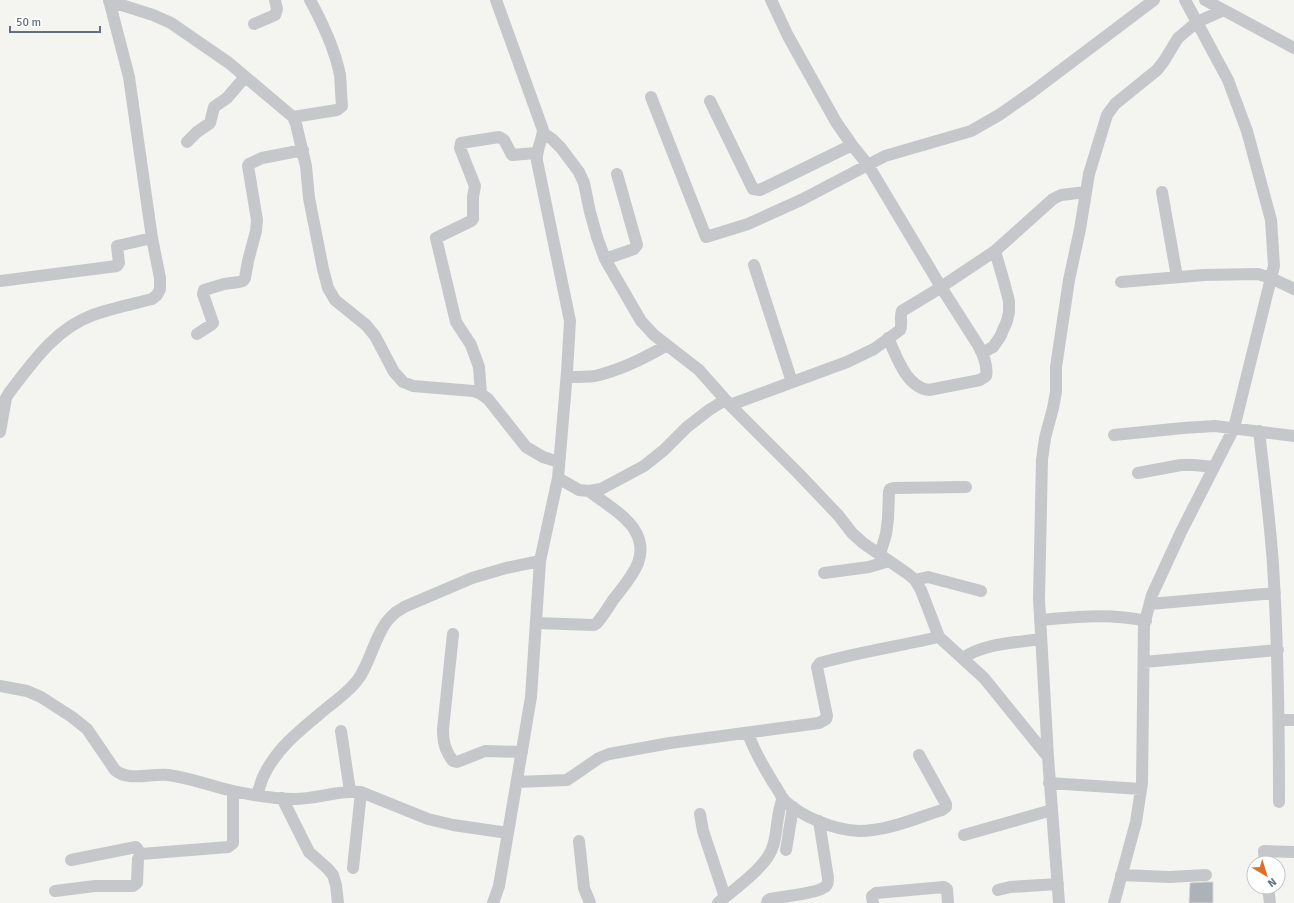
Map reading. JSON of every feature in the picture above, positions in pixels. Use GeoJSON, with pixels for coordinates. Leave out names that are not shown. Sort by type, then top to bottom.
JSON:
{"type":"FeatureCollection","features":[{"type":"Feature","properties":{"kind":"street"},"geometry":{"type":"LineString","coordinates":[[109,0],[153,15],[170,23],[229,63],[293,117],[303,150],[309,198],[328,288],[335,300],[366,325],[375,336],[394,372],[403,382],[413,386],[473,391],[481,394],[488,399],[526,447],[543,457],[559,462]]}},
{"type":"Feature","properties":{"kind":"street"},"geometry":{"type":"LineString","coordinates":[[0,432],[8,393],[43,350],[56,337],[76,323],[92,315],[152,299],[157,295],[160,289],[160,278],[152,238],[130,77],[109,0]]}},
{"type":"Feature","properties":{"kind":"street"},"geometry":{"type":"LineString","coordinates":[[254,24],[275,15],[277,9],[275,0]]}},
{"type":"Feature","properties":{"kind":"street"},"geometry":{"type":"LineString","coordinates":[[293,117],[337,110],[342,106],[340,75],[334,55],[323,24],[310,0]]}},
{"type":"Feature","properties":{"kind":"street"},"geometry":{"type":"LineString","coordinates":[[493,903],[499,886],[531,697],[540,561],[558,478],[567,378],[570,321],[536,154],[543,137],[543,130],[496,0]]}},
{"type":"Feature","properties":{"kind":"street"},"geometry":{"type":"LineString","coordinates":[[500,12],[505,0]]}},
{"type":"Feature","properties":{"kind":"street"},"geometry":{"type":"LineString","coordinates":[[771,0],[788,36],[836,122],[868,165],[941,287],[978,345],[987,371],[984,378],[980,380],[929,390],[922,389],[909,378],[900,365],[888,338]]}},
{"type":"Feature","properties":{"kind":"street"},"geometry":{"type":"LineString","coordinates":[[651,97],[706,237],[748,224],[801,200],[885,156],[971,131],[999,115],[1154,0]]}},
{"type":"Feature","properties":{"kind":"street"},"geometry":{"type":"LineString","coordinates":[[1114,903],[1136,822],[1141,789],[1146,621],[1152,595],[1181,532],[1234,428],[1274,266],[1271,220],[1247,131],[1228,80],[1185,0]]}},
{"type":"Feature","properties":{"kind":"street"},"geometry":{"type":"LineString","coordinates":[[1205,0],[1294,48]]}},
{"type":"Feature","properties":{"kind":"street"},"geometry":{"type":"LineString","coordinates":[[1059,903],[1049,783],[1039,599],[1042,460],[1045,438],[1056,392],[1056,367],[1069,280],[1080,229],[1089,174],[1106,115],[1110,109],[1157,70],[1178,38],[1197,22],[1224,10]]}},
{"type":"Feature","properties":{"kind":"street"},"geometry":{"type":"LineString","coordinates":[[187,142],[197,132],[210,123],[214,107],[227,98],[245,77]]}},
{"type":"Feature","properties":{"kind":"street"},"geometry":{"type":"LineString","coordinates":[[710,101],[752,189],[760,190],[852,145]]}},
{"type":"Feature","properties":{"kind":"street"},"geometry":{"type":"LineString","coordinates":[[543,133],[561,148],[579,172],[584,183],[597,237],[606,259],[640,321],[654,335],[698,370],[727,403],[838,515],[852,533],[863,543],[915,580],[921,590],[939,636],[984,678],[1048,757]]}},
{"type":"Feature","properties":{"kind":"street"},"geometry":{"type":"LineString","coordinates":[[481,394],[479,367],[471,345],[456,322],[436,238],[473,219],[473,197],[475,186],[460,148],[461,143],[499,137],[504,140],[512,155],[536,154]]}},
{"type":"Feature","properties":{"kind":"street"},"geometry":{"type":"LineString","coordinates":[[197,334],[213,323],[203,294],[204,290],[224,284],[240,282],[245,278],[256,231],[257,220],[248,166],[249,164],[262,158],[303,150]]}},
{"type":"Feature","properties":{"kind":"street"},"geometry":{"type":"LineString","coordinates":[[606,259],[634,249],[637,245],[618,174]]}},
{"type":"Feature","properties":{"kind":"street"},"geometry":{"type":"LineString","coordinates":[[558,478],[579,490],[589,491],[601,489],[644,466],[664,450],[687,427],[709,410],[852,360],[874,349],[901,327],[902,311],[995,251],[1053,199],[1061,195],[1086,192]]}},
{"type":"Feature","properties":{"kind":"street"},"geometry":{"type":"LineString","coordinates":[[1162,192],[1177,276]]}},
{"type":"Feature","properties":{"kind":"street"},"geometry":{"type":"LineString","coordinates":[[0,281],[117,266],[119,263],[117,246],[152,238]]}},
{"type":"Feature","properties":{"kind":"street"},"geometry":{"type":"LineString","coordinates":[[982,353],[993,347],[1000,337],[1009,312],[1009,301],[995,251]]}},
{"type":"Feature","properties":{"kind":"street"},"geometry":{"type":"LineString","coordinates":[[754,265],[792,382]]}},
{"type":"Feature","properties":{"kind":"street"},"geometry":{"type":"LineString","coordinates":[[1121,282],[1177,276],[1258,274],[1271,278],[1294,289]]}},
{"type":"Feature","properties":{"kind":"street"},"geometry":{"type":"LineString","coordinates":[[567,378],[594,376],[617,370],[647,357],[667,345]]}},
{"type":"Feature","properties":{"kind":"street"},"geometry":{"type":"LineString","coordinates":[[1114,435],[1204,426],[1234,428],[1294,436]]}},
{"type":"Feature","properties":{"kind":"street"},"geometry":{"type":"LineString","coordinates":[[1259,431],[1275,593],[1280,720],[1279,802]]}},
{"type":"Feature","properties":{"kind":"street"},"geometry":{"type":"LineString","coordinates":[[1138,473],[1181,465],[1214,467]]}},
{"type":"Feature","properties":{"kind":"street"},"geometry":{"type":"LineString","coordinates":[[884,557],[890,489],[966,487]]}},
{"type":"Feature","properties":{"kind":"street"},"geometry":{"type":"LineString","coordinates":[[536,622],[594,626],[598,624],[632,575],[640,557],[639,539],[634,528],[589,491]]}},
{"type":"Feature","properties":{"kind":"street"},"geometry":{"type":"LineString","coordinates":[[824,573],[863,568],[884,557]]}},
{"type":"Feature","properties":{"kind":"street"},"geometry":{"type":"LineString","coordinates":[[257,795],[264,775],[279,752],[296,733],[346,692],[359,679],[367,665],[381,631],[386,622],[394,614],[404,608],[472,578],[506,568],[540,561]]}},
{"type":"Feature","properties":{"kind":"street"},"geometry":{"type":"LineString","coordinates":[[915,580],[928,577],[981,590]]}},
{"type":"Feature","properties":{"kind":"street"},"geometry":{"type":"LineString","coordinates":[[1150,604],[1275,593]]}},
{"type":"Feature","properties":{"kind":"street"},"geometry":{"type":"LineString","coordinates":[[1040,620],[1094,616],[1119,616],[1146,621]]}},
{"type":"Feature","properties":{"kind":"street"},"geometry":{"type":"LineString","coordinates":[[453,634],[443,729],[443,741],[446,751],[453,761],[457,762],[485,751],[522,752]]}},
{"type":"Feature","properties":{"kind":"street"},"geometry":{"type":"LineString","coordinates":[[517,782],[563,781],[599,758],[609,754],[670,743],[819,723],[826,719],[827,716],[817,667],[820,663],[857,653],[904,645],[939,636]]}},
{"type":"Feature","properties":{"kind":"street"},"geometry":{"type":"LineString","coordinates":[[963,658],[972,652],[986,648],[1041,639]]}},
{"type":"Feature","properties":{"kind":"street"},"geometry":{"type":"LineString","coordinates":[[1144,662],[1278,650]]}},
{"type":"Feature","properties":{"kind":"street"},"geometry":{"type":"LineString","coordinates":[[0,686],[26,691],[41,697],[72,717],[87,729],[120,774],[126,776],[159,774],[234,791],[282,798],[309,799],[355,792],[428,819],[454,825],[508,833]]}},
{"type":"Feature","properties":{"kind":"street"},"geometry":{"type":"LineString","coordinates":[[1280,720],[1294,720]]}},
{"type":"Feature","properties":{"kind":"street"},"geometry":{"type":"LineString","coordinates":[[341,731],[355,792],[353,868]]}},
{"type":"Feature","properties":{"kind":"street"},"geometry":{"type":"LineString","coordinates":[[748,732],[757,757],[783,798],[793,807],[835,828],[859,831],[885,828],[942,810],[946,807],[946,804],[919,755]]}},
{"type":"Feature","properties":{"kind":"street"},"geometry":{"type":"LineString","coordinates":[[1049,783],[1141,789]]}},
{"type":"Feature","properties":{"kind":"street"},"geometry":{"type":"LineString","coordinates":[[141,854],[228,847],[231,845],[234,791]]}},
{"type":"Feature","properties":{"kind":"street"},"geometry":{"type":"LineString","coordinates":[[282,798],[309,852],[333,875],[338,903]]}},
{"type":"Feature","properties":{"kind":"street"},"geometry":{"type":"LineString","coordinates":[[700,814],[703,832],[721,900],[748,878],[768,858],[774,845],[779,808],[783,798]]}},
{"type":"Feature","properties":{"kind":"street"},"geometry":{"type":"LineString","coordinates":[[786,850],[793,807]]}},
{"type":"Feature","properties":{"kind":"street"},"geometry":{"type":"LineString","coordinates":[[964,834],[1052,810]]}},
{"type":"Feature","properties":{"kind":"street"},"geometry":{"type":"LineString","coordinates":[[767,903],[770,898],[814,891],[823,889],[826,886],[828,878],[819,821]]}},
{"type":"Feature","properties":{"kind":"street"},"geometry":{"type":"LineString","coordinates":[[579,841],[584,888],[590,903]]}},
{"type":"Feature","properties":{"kind":"street"},"geometry":{"type":"LineString","coordinates":[[71,860],[136,847],[141,854]]}},
{"type":"Feature","properties":{"kind":"street"},"geometry":{"type":"LineString","coordinates":[[1264,855],[1264,851],[1294,852]]}},
{"type":"Feature","properties":{"kind":"street"},"geometry":{"type":"LineString","coordinates":[[55,891],[95,886],[136,885],[138,859],[141,854]]}},
{"type":"Feature","properties":{"kind":"street"},"geometry":{"type":"LineString","coordinates":[[1121,875],[1206,875]]}},
{"type":"Feature","properties":{"kind":"street"},"geometry":{"type":"LineString","coordinates":[[998,890],[1010,887],[1058,884]]}},
{"type":"Feature","properties":{"kind":"street"},"geometry":{"type":"LineString","coordinates":[[873,903],[872,896],[876,893],[944,887],[947,890],[948,903]]}},
{"type":"Feature","properties":{"kind":"building"},"geometry":{"type":"Polygon","coordinates":[[[1213,882],[1213,903],[1189,903],[1190,883],[1213,882]]]}}]}
